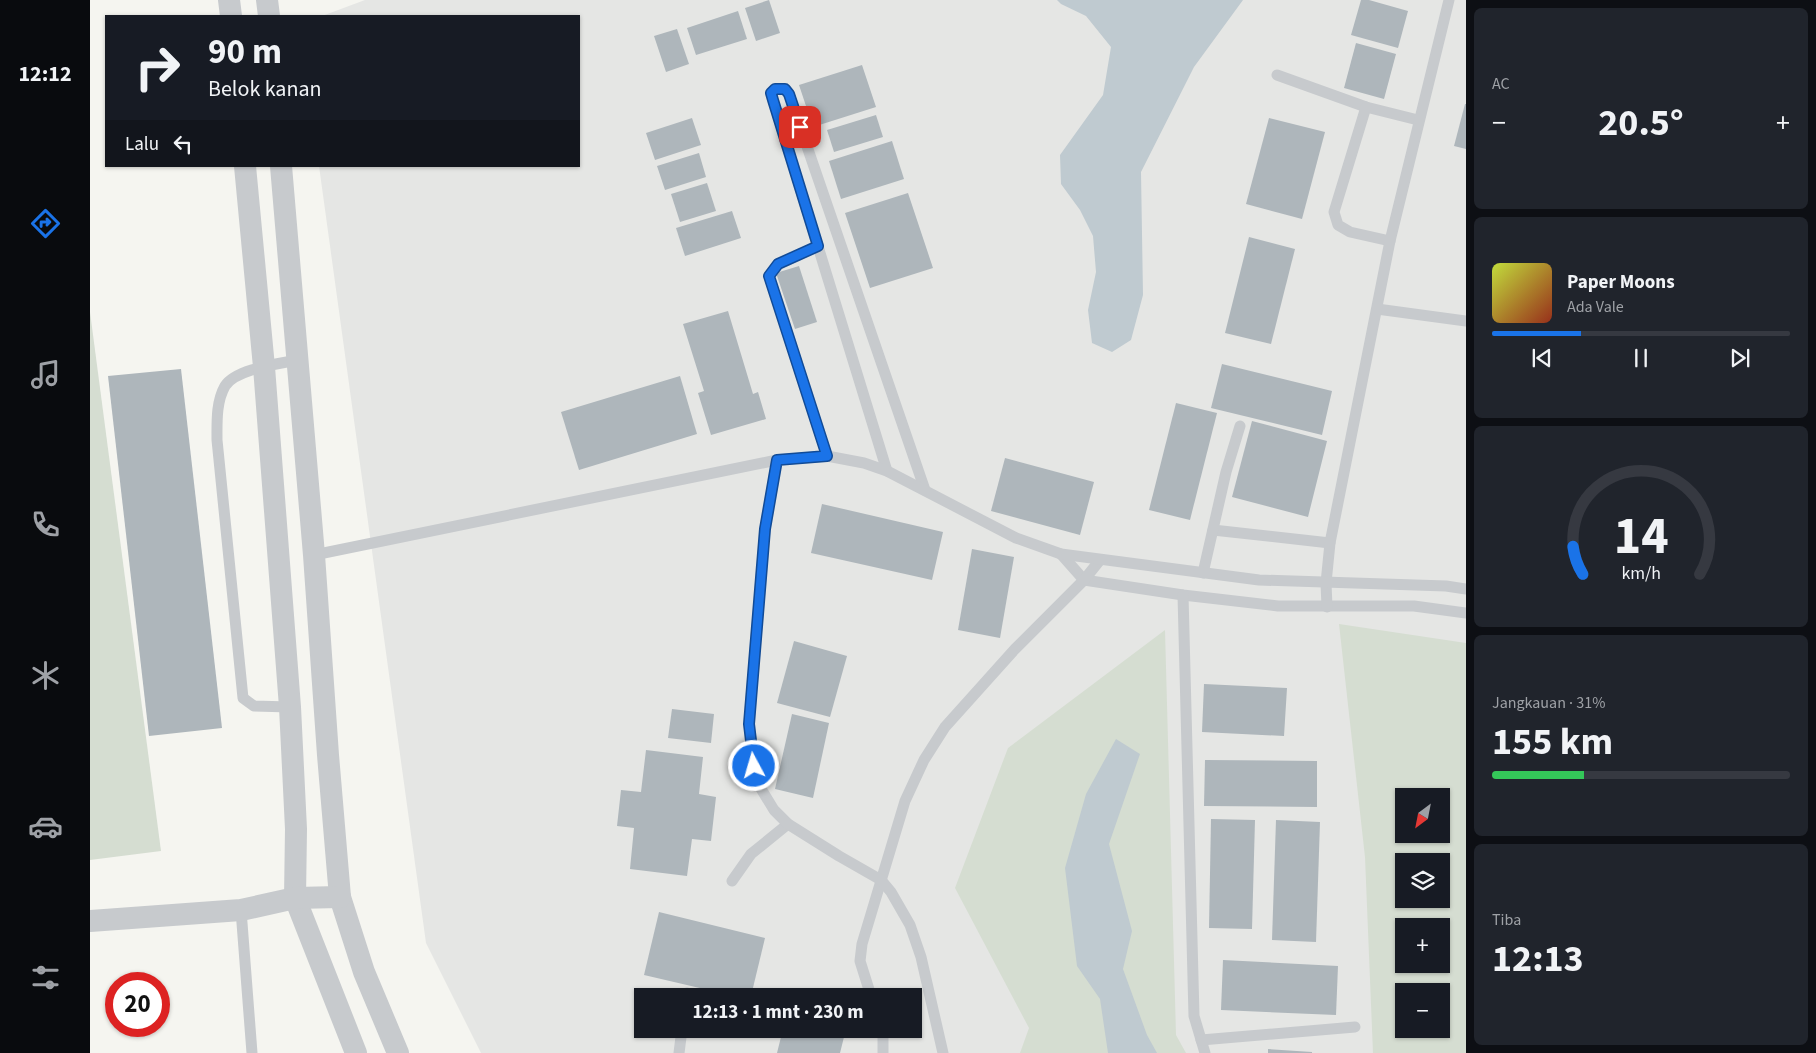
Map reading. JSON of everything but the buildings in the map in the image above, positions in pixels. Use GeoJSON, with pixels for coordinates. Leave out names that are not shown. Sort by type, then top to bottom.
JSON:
{"type":"FeatureCollection","features":[{"type":"Feature","properties":{"kind":"street"},"geometry":{"type":"LineString","coordinates":[[229,0],[231,15]]}},
{"type":"Feature","properties":{"kind":"street"},"geometry":{"type":"LineString","coordinates":[[267,0],[269,15]]}},
{"type":"Feature","properties":{"kind":"street"},"geometry":{"type":"LineString","coordinates":[[245,167],[264,367],[290,707],[296,830],[295,898],[356,1053]]}},
{"type":"Feature","properties":{"kind":"street"},"geometry":{"type":"LineString","coordinates":[[281,167],[314,555],[340,897],[364,972],[398,1053]]}},
{"type":"Feature","properties":{"kind":"street"},"geometry":{"type":"LineString","coordinates":[[90,921],[241,910],[295,898],[340,897]]}},
{"type":"Feature","properties":{"kind":"lane"},"geometry":{"type":"LineString","coordinates":[[1327,607],[1326,583],[1330,543],[1390,241],[1418,120],[1449,0]]}},
{"type":"Feature","properties":{"kind":"lane"},"geometry":{"type":"LineString","coordinates":[[1277,75],[1366,106],[1418,120]]}},
{"type":"Feature","properties":{"kind":"lane"},"geometry":{"type":"LineString","coordinates":[[887,471],[773,100],[771,93],[775,89],[785,89],[789,94],[924,490]]}},
{"type":"Feature","properties":{"kind":"lane"},"geometry":{"type":"LineString","coordinates":[[1366,106],[1334,212],[1338,225],[1350,232],[1390,241]]}},
{"type":"Feature","properties":{"kind":"lane"},"geometry":{"type":"LineString","coordinates":[[818,246],[778,264],[769,276],[827,456]]}},
{"type":"Feature","properties":{"kind":"lane"},"geometry":{"type":"LineString","coordinates":[[1377,309],[1466,322]]}},
{"type":"Feature","properties":{"kind":"lane"},"geometry":{"type":"LineString","coordinates":[[290,707],[254,706],[243,698],[217,440],[217,413],[225,386],[238,375],[297,360]]}},
{"type":"Feature","properties":{"kind":"lane"},"geometry":{"type":"LineString","coordinates":[[1203,574],[1226,472],[1240,426]]}},
{"type":"Feature","properties":{"kind":"lane"},"geometry":{"type":"LineString","coordinates":[[314,555],[777,460],[827,456],[856,461],[887,471],[1016,538],[1061,554],[1259,580],[1446,586],[1466,589]]}},
{"type":"Feature","properties":{"kind":"lane"},"geometry":{"type":"LineString","coordinates":[[777,460],[765,529],[749,724],[754,766],[760,787],[774,810],[788,824],[882,880],[900,906],[910,925],[921,956],[943,1053]]}},
{"type":"Feature","properties":{"kind":"lane"},"geometry":{"type":"LineString","coordinates":[[1213,530],[1330,543]]}},
{"type":"Feature","properties":{"kind":"lane"},"geometry":{"type":"LineString","coordinates":[[1061,554],[1084,580],[1278,606],[1414,606],[1466,613]]}},
{"type":"Feature","properties":{"kind":"lane"},"geometry":{"type":"LineString","coordinates":[[868,988],[860,961],[862,944],[905,801],[924,760],[945,727],[1015,649],[1084,580],[1100,560]]}},
{"type":"Feature","properties":{"kind":"lane"},"geometry":{"type":"LineString","coordinates":[[1183,594],[1194,1016],[1205,1053]]}},
{"type":"Feature","properties":{"kind":"lane"},"geometry":{"type":"LineString","coordinates":[[732,881],[752,854],[788,824]]}},
{"type":"Feature","properties":{"kind":"lane"},"geometry":{"type":"LineString","coordinates":[[241,910],[252,1053]]}},
{"type":"Feature","properties":{"kind":"lane"},"geometry":{"type":"LineString","coordinates":[[1201,1040],[1355,1026]]}},
{"type":"Feature","properties":{"kind":"lane"},"geometry":{"type":"LineString","coordinates":[[679,1053],[681,1038]]}},
{"type":"Feature","properties":{"kind":"lane"},"geometry":{"type":"LineString","coordinates":[[883,1053],[884,1038]]}},
{"type":"Feature","properties":{"kind":"shaded area"},"geometry":{"type":"Polygon","coordinates":[[[365,0],[1466,0],[1466,1053],[481,1053],[426,943],[319,167],[580,167],[580,15],[325,15],[365,0]]]}},
{"type":"Feature","properties":{"kind":"shaded area"},"geometry":{"type":"Polygon","coordinates":[[[1057,0],[1243,0],[1194,67],[1141,172],[1143,295],[1131,340],[1112,352],[1092,343],[1088,310],[1096,272],[1093,236],[1080,210],[1061,184],[1060,155],[1103,95],[1111,47],[1086,16],[1061,4],[1057,0]]]}},
{"type":"Feature","properties":{"kind":"shaded area"},"geometry":{"type":"Polygon","coordinates":[[[90,312],[161,851],[90,860],[90,312]]]}},
{"type":"Feature","properties":{"kind":"shaded area"},"geometry":{"type":"Polygon","coordinates":[[[1339,624],[1466,643],[1466,1053],[1373,1053],[1365,857],[1339,624]]]}},
{"type":"Feature","properties":{"kind":"shaded area"},"geometry":{"type":"Polygon","coordinates":[[[1165,630],[1176,1035],[1186,1053],[1020,1053],[1029,1028],[955,888],[1008,748],[1165,630]]]}},
{"type":"Feature","properties":{"kind":"shaded area"},"geometry":{"type":"Polygon","coordinates":[[[1116,739],[1140,754],[1109,844],[1132,931],[1123,969],[1147,1035],[1157,1053],[1108,1053],[1100,999],[1077,966],[1065,868],[1086,794],[1116,739]]]}},
{"type":"Feature","properties":{"kind":"route"},"geometry":{"type":"LineString","coordinates":[[754,766],[749,724],[765,529],[777,460],[827,456],[769,276],[778,264],[818,246],[773,100],[772,91],[780,88],[785,89],[789,94],[800,127]]}}]}
